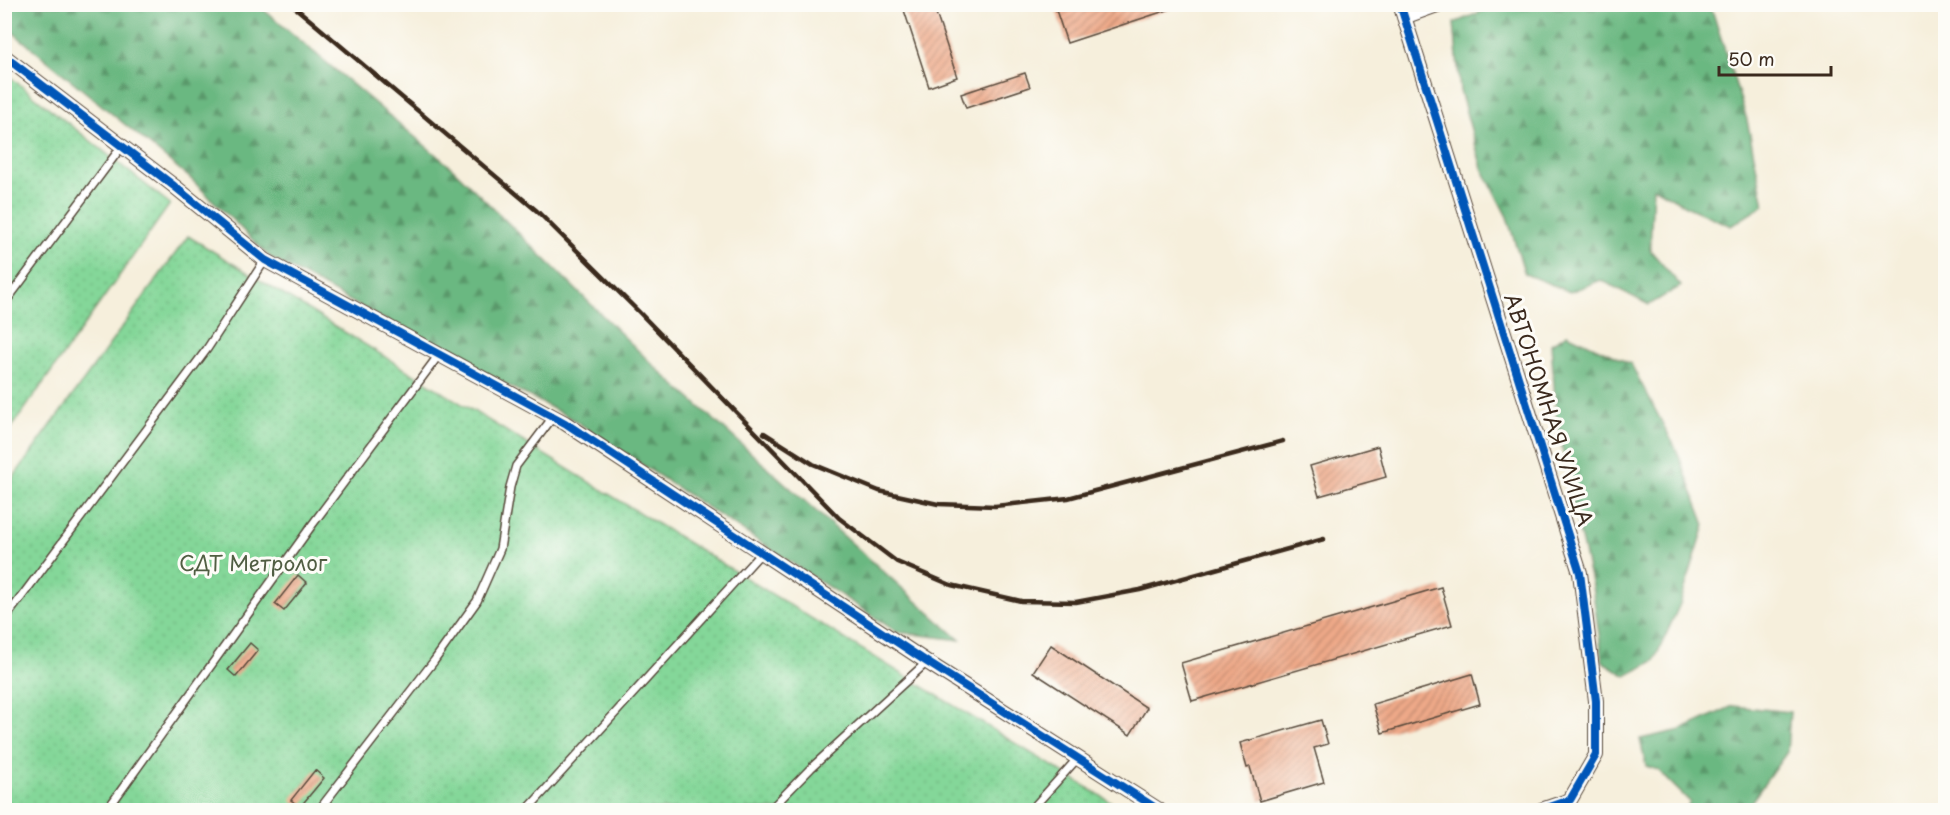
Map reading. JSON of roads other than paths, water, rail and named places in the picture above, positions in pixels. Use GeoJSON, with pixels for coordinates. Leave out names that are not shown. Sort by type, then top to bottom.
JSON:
{"type":"FeatureCollection","features":[{"type":"Feature","properties":{"kind":"street"},"geometry":{"type":"LineString","coordinates":[[1402,11],[1440,4]]}},
{"type":"Feature","properties":{"kind":"street","name":"АВТОНОМНАЯ УЛИЦА"},"geometry":{"type":"LineString","coordinates":[[1402,11],[1580,573],[1596,701],[1596,755],[1568,805],[1541,810]]}},
{"type":"Feature","properties":{"kind":"street"},"geometry":{"type":"LineString","coordinates":[[4,56],[265,260],[553,417],[927,662],[1159,810]]}},
{"type":"Feature","properties":{"kind":"lane"},"geometry":{"type":"LineString","coordinates":[[4,304],[122,146]]}},
{"type":"Feature","properties":{"kind":"lane"},"geometry":{"type":"LineString","coordinates":[[4,620],[207,349],[265,260]]}},
{"type":"Feature","properties":{"kind":"lane"},"geometry":{"type":"LineString","coordinates":[[107,810],[312,525],[438,356]]}},
{"type":"Feature","properties":{"kind":"lane"},"geometry":{"type":"LineString","coordinates":[[319,810],[434,661],[477,601],[500,549],[510,487],[516,466],[553,417]]}},
{"type":"Feature","properties":{"kind":"lane"},"geometry":{"type":"LineString","coordinates":[[527,810],[761,553]]}},
{"type":"Feature","properties":{"kind":"lane"},"geometry":{"type":"LineString","coordinates":[[770,810],[811,768],[927,662]]}},
{"type":"Feature","properties":{"kind":"lane"},"geometry":{"type":"LineString","coordinates":[[1031,810],[1077,759]]}},
{"type":"Feature","properties":{"kind":"railway"},"geometry":{"type":"LineString","coordinates":[[291,4],[537,211],[639,312],[839,518],[897,562],[951,585],[1021,601],[1076,602],[1140,590],[1324,539]]}},
{"type":"Feature","properties":{"kind":"railway"},"geometry":{"type":"LineString","coordinates":[[764,433],[813,464],[879,491],[938,504],[995,506],[1068,498],[1283,441]]}},
{"type":"Feature","properties":{"kind":"park label","name":"СДТ Метролог"},"geometry":{"type":"Point","coordinates":[253,564]}}]}
